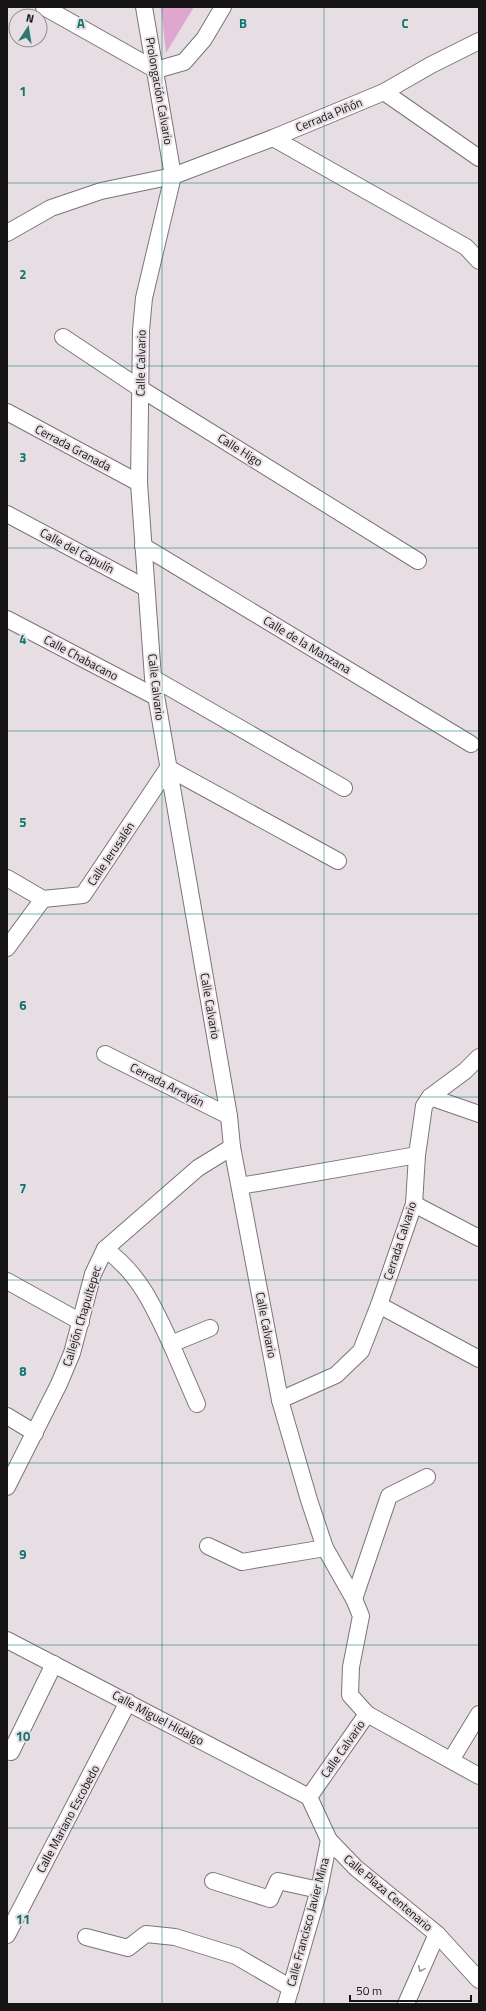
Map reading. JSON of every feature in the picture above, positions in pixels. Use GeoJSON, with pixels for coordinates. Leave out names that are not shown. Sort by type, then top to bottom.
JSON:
{"type":"FeatureCollection","features":[{"type":"Feature","properties":{"kind":"street"},"geometry":{"type":"LineString","coordinates":[[44,7],[156,70],[184,62],[204,39],[223,7]]}},
{"type":"Feature","properties":{"kind":"street","name":"Prolongación Calvario"},"geometry":{"type":"LineString","coordinates":[[144,7],[156,70],[172,176]]}},
{"type":"Feature","properties":{"kind":"street","name":"Cerrada Piñón"},"geometry":{"type":"LineString","coordinates":[[7,233],[51,208],[101,191],[172,176],[273,138],[384,92],[431,65],[479,41]]}},
{"type":"Feature","properties":{"kind":"street"},"geometry":{"type":"LineString","coordinates":[[384,92],[479,158]]}},
{"type":"Feature","properties":{"kind":"street"},"geometry":{"type":"LineString","coordinates":[[273,138],[466,248],[479,261]]}},
{"type":"Feature","properties":{"kind":"street","name":"Calle Calvario"},"geometry":{"type":"LineString","coordinates":[[172,176],[144,298],[141,330],[139,483],[153,678],[229,1116],[232,1147],[280,1400],[309,1500],[325,1548],[354,1599],[361,1616],[351,1668],[350,1695],[367,1714],[310,1797]]}},
{"type":"Feature","properties":{"kind":"street","name":"Calle Higo"},"geometry":{"type":"LineString","coordinates":[[63,337],[141,389],[418,561]]}},
{"type":"Feature","properties":{"kind":"street","name":"Cerrada Granada"},"geometry":{"type":"LineString","coordinates":[[7,412],[139,483]]}},
{"type":"Feature","properties":{"kind":"street","name":"Calle del Capulín"},"geometry":{"type":"LineString","coordinates":[[7,514],[146,588]]}},
{"type":"Feature","properties":{"kind":"street","name":"Calle de la Manzana"},"geometry":{"type":"LineString","coordinates":[[143,546],[471,744]]}},
{"type":"Feature","properties":{"kind":"street","name":"Calle Chabacano"},"geometry":{"type":"LineString","coordinates":[[7,619],[156,697]]}},
{"type":"Feature","properties":{"kind":"street"},"geometry":{"type":"LineString","coordinates":[[153,678],[344,788]]}},
{"type":"Feature","properties":{"kind":"street"},"geometry":{"type":"LineString","coordinates":[[168,768],[338,861]]}},
{"type":"Feature","properties":{"kind":"street","name":"Calle Jerusalén"},"geometry":{"type":"LineString","coordinates":[[43,899],[83,895],[168,768]]}},
{"type":"Feature","properties":{"kind":"street"},"geometry":{"type":"LineString","coordinates":[[7,878],[43,899],[7,948]]}},
{"type":"Feature","properties":{"kind":"street","name":"Cerrada Arrayán"},"geometry":{"type":"LineString","coordinates":[[105,1054],[229,1116]]}},
{"type":"Feature","properties":{"kind":"street"},"geometry":{"type":"LineString","coordinates":[[430,1097],[465,1071],[479,1057]]}},
{"type":"Feature","properties":{"kind":"street"},"geometry":{"type":"LineString","coordinates":[[430,1097],[479,1114]]}},
{"type":"Feature","properties":{"kind":"street","name":"Cerrada Calvario"},"geometry":{"type":"LineString","coordinates":[[280,1400],[336,1375],[361,1351],[379,1305],[414,1204],[417,1155],[424,1106],[430,1097]]}},
{"type":"Feature","properties":{"kind":"street","name":"Callejón Chapultepec"},"geometry":{"type":"LineString","coordinates":[[7,1487],[59,1384],[72,1353],[82,1322],[93,1274],[105,1249],[198,1168],[232,1147]]}},
{"type":"Feature","properties":{"kind":"street"},"geometry":{"type":"LineString","coordinates":[[240,1186],[417,1155]]}},
{"type":"Feature","properties":{"kind":"street"},"geometry":{"type":"LineString","coordinates":[[414,1204],[479,1238]]}},
{"type":"Feature","properties":{"kind":"street"},"geometry":{"type":"LineString","coordinates":[[105,1249],[122,1261],[151,1300],[197,1404]]}},
{"type":"Feature","properties":{"kind":"street"},"geometry":{"type":"LineString","coordinates":[[7,1281],[82,1322]]}},
{"type":"Feature","properties":{"kind":"street"},"geometry":{"type":"LineString","coordinates":[[379,1305],[479,1359]]}},
{"type":"Feature","properties":{"kind":"street"},"geometry":{"type":"LineString","coordinates":[[171,1344],[210,1328]]}},
{"type":"Feature","properties":{"kind":"street"},"geometry":{"type":"LineString","coordinates":[[7,1416],[35,1433]]}},
{"type":"Feature","properties":{"kind":"street"},"geometry":{"type":"LineString","coordinates":[[354,1599],[389,1496],[427,1477]]}},
{"type":"Feature","properties":{"kind":"street"},"geometry":{"type":"LineString","coordinates":[[208,1546],[242,1562],[325,1548]]}},
{"type":"Feature","properties":{"kind":"street","name":"Calle Miguel Hidalgo"},"geometry":{"type":"LineString","coordinates":[[7,1640],[310,1797]]}},
{"type":"Feature","properties":{"kind":"street"},"geometry":{"type":"LineString","coordinates":[[11,1752],[54,1664]]}},
{"type":"Feature","properties":{"kind":"street","name":"Calle Mariano Escobedo"},"geometry":{"type":"LineString","coordinates":[[7,1935],[128,1702]]}},
{"type":"Feature","properties":{"kind":"street"},"geometry":{"type":"LineString","coordinates":[[367,1714],[479,1776]]}},
{"type":"Feature","properties":{"kind":"street"},"geometry":{"type":"LineString","coordinates":[[451,1760],[479,1714]]}},
{"type":"Feature","properties":{"kind":"street","name":"Calle Plaza Centenario"},"geometry":{"type":"LineString","coordinates":[[310,1797],[329,1840],[356,1868],[437,1934],[479,1980]]}},
{"type":"Feature","properties":{"kind":"street","name":"Calle Francisco Javier Mina"},"geometry":{"type":"LineString","coordinates":[[286,2004],[319,1890],[329,1840]]}},
{"type":"Feature","properties":{"kind":"street"},"geometry":{"type":"LineString","coordinates":[[213,1880],[270,1899],[278,1881],[319,1890]]}},
{"type":"Feature","properties":{"kind":"street"},"geometry":{"type":"LineString","coordinates":[[86,1936],[128,1948],[146,1934],[174,1937],[236,1956],[291,1988]]}},
{"type":"Feature","properties":{"kind":"street"},"geometry":{"type":"LineString","coordinates":[[406,2004],[437,1934]]}},
{"type":"Feature","properties":{"kind":"shaded area"},"geometry":{"type":"Polygon","coordinates":[[[161,7],[194,7],[166,53],[161,7]]]}}]}
